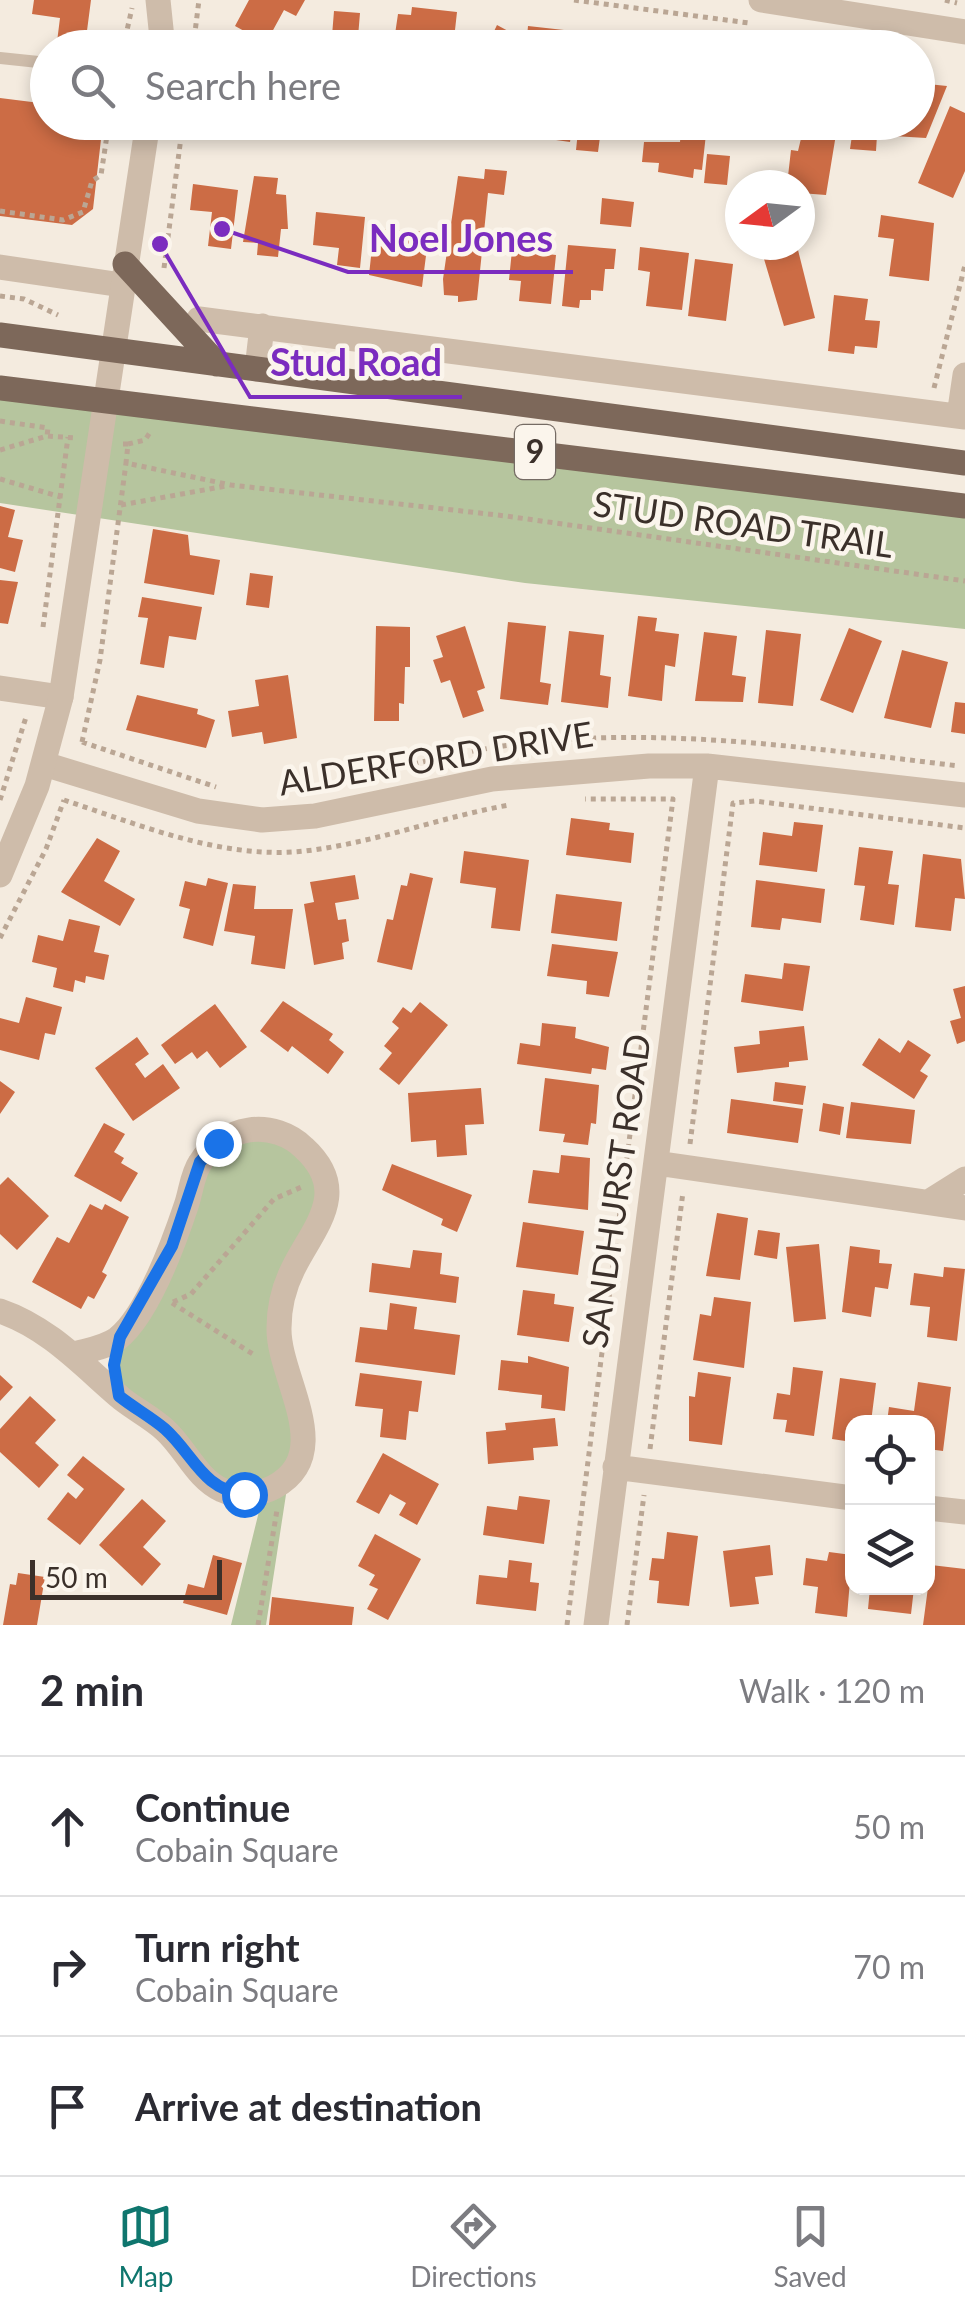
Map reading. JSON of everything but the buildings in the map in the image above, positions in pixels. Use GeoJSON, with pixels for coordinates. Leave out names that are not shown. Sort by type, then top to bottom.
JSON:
{"type":"FeatureCollection","features":[{"type":"Feature","properties":{"kind":"main road"},"geometry":{"type":"LineString","coordinates":[[123,274],[217,364]]}},
{"type":"Feature","properties":{"kind":"main road","name":"9"},"geometry":{"type":"LineString","coordinates":[[0,335],[965,463]]}},
{"type":"Feature","properties":{"kind":"main road","name":"9"},"geometry":{"type":"LineString","coordinates":[[0,388],[105,404],[965,506]]}},
{"type":"Feature","properties":{"kind":"street"},"geometry":{"type":"LineString","coordinates":[[158,0],[161,30]]}},
{"type":"Feature","properties":{"kind":"street"},"geometry":{"type":"LineString","coordinates":[[761,0],[965,32]]}},
{"type":"Feature","properties":{"kind":"street"},"geometry":{"type":"LineString","coordinates":[[0,874],[44,764],[61,697],[145,140]]}},
{"type":"Feature","properties":{"kind":"street"},"geometry":{"type":"LineString","coordinates":[[0,267],[123,274]]}},
{"type":"Feature","properties":{"kind":"street"},"geometry":{"type":"LineString","coordinates":[[200,319],[962,416],[965,375]]}},
{"type":"Feature","properties":{"kind":"street"},"geometry":{"type":"LineString","coordinates":[[257,370],[262,326]]}},
{"type":"Feature","properties":{"kind":"street"},"geometry":{"type":"LineString","coordinates":[[0,688],[61,697]]}},
{"type":"Feature","properties":{"kind":"street","name":"ALDERFORD DRIVE"},"geometry":{"type":"LineString","coordinates":[[44,764],[198,811],[262,820],[315,816],[492,779],[604,768],[708,766],[965,796]]}},
{"type":"Feature","properties":{"kind":"street","name":"SANDHURST ROAD"},"geometry":{"type":"LineString","coordinates":[[596,1625],[708,766]]}},
{"type":"Feature","properties":{"kind":"street"},"geometry":{"type":"LineString","coordinates":[[0,1311],[74,1354],[119,1396],[166,1430],[202,1475],[222,1490],[244,1494],[274,1487],[289,1474],[304,1444],[302,1418],[286,1375],[279,1327],[283,1295],[291,1272],[324,1220],[324,1184],[310,1153],[284,1134],[249,1130],[218,1143],[200,1162],[172,1246],[120,1337],[114,1365],[119,1396]]}},
{"type":"Feature","properties":{"kind":"street"},"geometry":{"type":"LineString","coordinates":[[656,1163],[965,1208]]}},
{"type":"Feature","properties":{"kind":"street"},"geometry":{"type":"LineString","coordinates":[[930,1201],[965,1179]]}},
{"type":"Feature","properties":{"kind":"street"},"geometry":{"type":"LineString","coordinates":[[74,1354],[120,1337]]}},
{"type":"Feature","properties":{"kind":"street"},"geometry":{"type":"LineString","coordinates":[[615,1467],[845,1497]]}},
{"type":"Feature","properties":{"kind":"street"},"geometry":{"type":"LineString","coordinates":[[935,1509],[965,1512]]}},
{"type":"Feature","properties":{"kind":"lane"},"geometry":{"type":"LineString","coordinates":[[0,58],[30,61]]}},
{"type":"Feature","properties":{"kind":"path"},"geometry":{"type":"LineString","coordinates":[[127,30],[133,0]]}},
{"type":"Feature","properties":{"kind":"path"},"geometry":{"type":"LineString","coordinates":[[195,30],[199,0]]}},
{"type":"Feature","properties":{"kind":"path"},"geometry":{"type":"LineString","coordinates":[[0,211],[64,220],[82,212],[92,181],[102,175],[106,140]]}},
{"type":"Feature","properties":{"kind":"path"},"geometry":{"type":"LineString","coordinates":[[164,282],[182,140]]}},
{"type":"Feature","properties":{"kind":"path"},"geometry":{"type":"LineString","coordinates":[[934,389],[965,265]]}},
{"type":"Feature","properties":{"kind":"path"},"geometry":{"type":"LineString","coordinates":[[0,296],[24,299],[65,316]]}},
{"type":"Feature","properties":{"kind":"path"},"geometry":{"type":"LineString","coordinates":[[0,421],[48,428],[47,436]]}},
{"type":"Feature","properties":{"kind":"path"},"geometry":{"type":"LineString","coordinates":[[120,443],[145,440],[152,428]]}},
{"type":"Feature","properties":{"kind":"path"},"geometry":{"type":"LineString","coordinates":[[0,450],[47,436],[76,438]]}},
{"type":"Feature","properties":{"kind":"path"},"geometry":{"type":"LineString","coordinates":[[43,631],[68,437]]}},
{"type":"Feature","properties":{"kind":"path"},"geometry":{"type":"LineString","coordinates":[[80,748],[100,660],[128,444]]}},
{"type":"Feature","properties":{"kind":"path","name":"STUD ROAD TRAIL"},"geometry":{"type":"LineString","coordinates":[[126,464],[231,485],[506,516],[965,581]]}},
{"type":"Feature","properties":{"kind":"path"},"geometry":{"type":"LineString","coordinates":[[0,478],[61,497]]}},
{"type":"Feature","properties":{"kind":"path"},"geometry":{"type":"LineString","coordinates":[[121,504],[231,485]]}},
{"type":"Feature","properties":{"kind":"path"},"geometry":{"type":"LineString","coordinates":[[0,800],[26,716]]}},
{"type":"Feature","properties":{"kind":"path"},"geometry":{"type":"LineString","coordinates":[[567,1625],[672,799]]}},
{"type":"Feature","properties":{"kind":"path"},"geometry":{"type":"LineString","coordinates":[[0,938],[40,862],[64,800]]}},
{"type":"Feature","properties":{"kind":"path"},"geometry":{"type":"LineString","coordinates":[[710,1143],[690,1140],[734,803],[756,801],[965,828]]}},
{"type":"Feature","properties":{"kind":"path"},"geometry":{"type":"LineString","coordinates":[[170,1302],[185,1300],[283,1192],[324,1184]]}},
{"type":"Feature","properties":{"kind":"path"},"geometry":{"type":"LineString","coordinates":[[650,1447],[683,1189]]}},
{"type":"Feature","properties":{"kind":"path"},"geometry":{"type":"LineString","coordinates":[[157,1294],[286,1375]]}},
{"type":"Feature","properties":{"kind":"path"},"geometry":{"type":"LineString","coordinates":[[258,1625],[276,1525],[274,1487]]}},
{"type":"Feature","properties":{"kind":"path"},"geometry":{"type":"LineString","coordinates":[[628,1625],[644,1492]]}},
{"type":"Feature","properties":{"kind":"green space"},"geometry":{"type":"Polygon","coordinates":[[[0,388],[965,509],[965,629],[525,583],[0,503],[0,388]]]}},
{"type":"Feature","properties":{"kind":"green space"},"geometry":{"type":"Polygon","coordinates":[[[273,1131],[324,1184],[283,1295],[302,1418],[289,1475],[266,1625],[231,1625],[264,1491],[232,1493],[114,1377],[116,1351],[200,1162],[273,1131]]]}},
{"type":"Feature","properties":{"kind":"place","name":"Noel Jones"},"geometry":{"type":"Point","coordinates":[222,229]}},
{"type":"Feature","properties":{"kind":"place","name":"Stud Road"},"geometry":{"type":"Point","coordinates":[160,244]}},
{"type":"Feature","properties":{"kind":"route"},"geometry":{"type":"LineString","coordinates":[[218,1143],[200,1162],[172,1246],[120,1337],[114,1378],[119,1396],[166,1430],[202,1475],[222,1490],[244,1494]]}}]}
